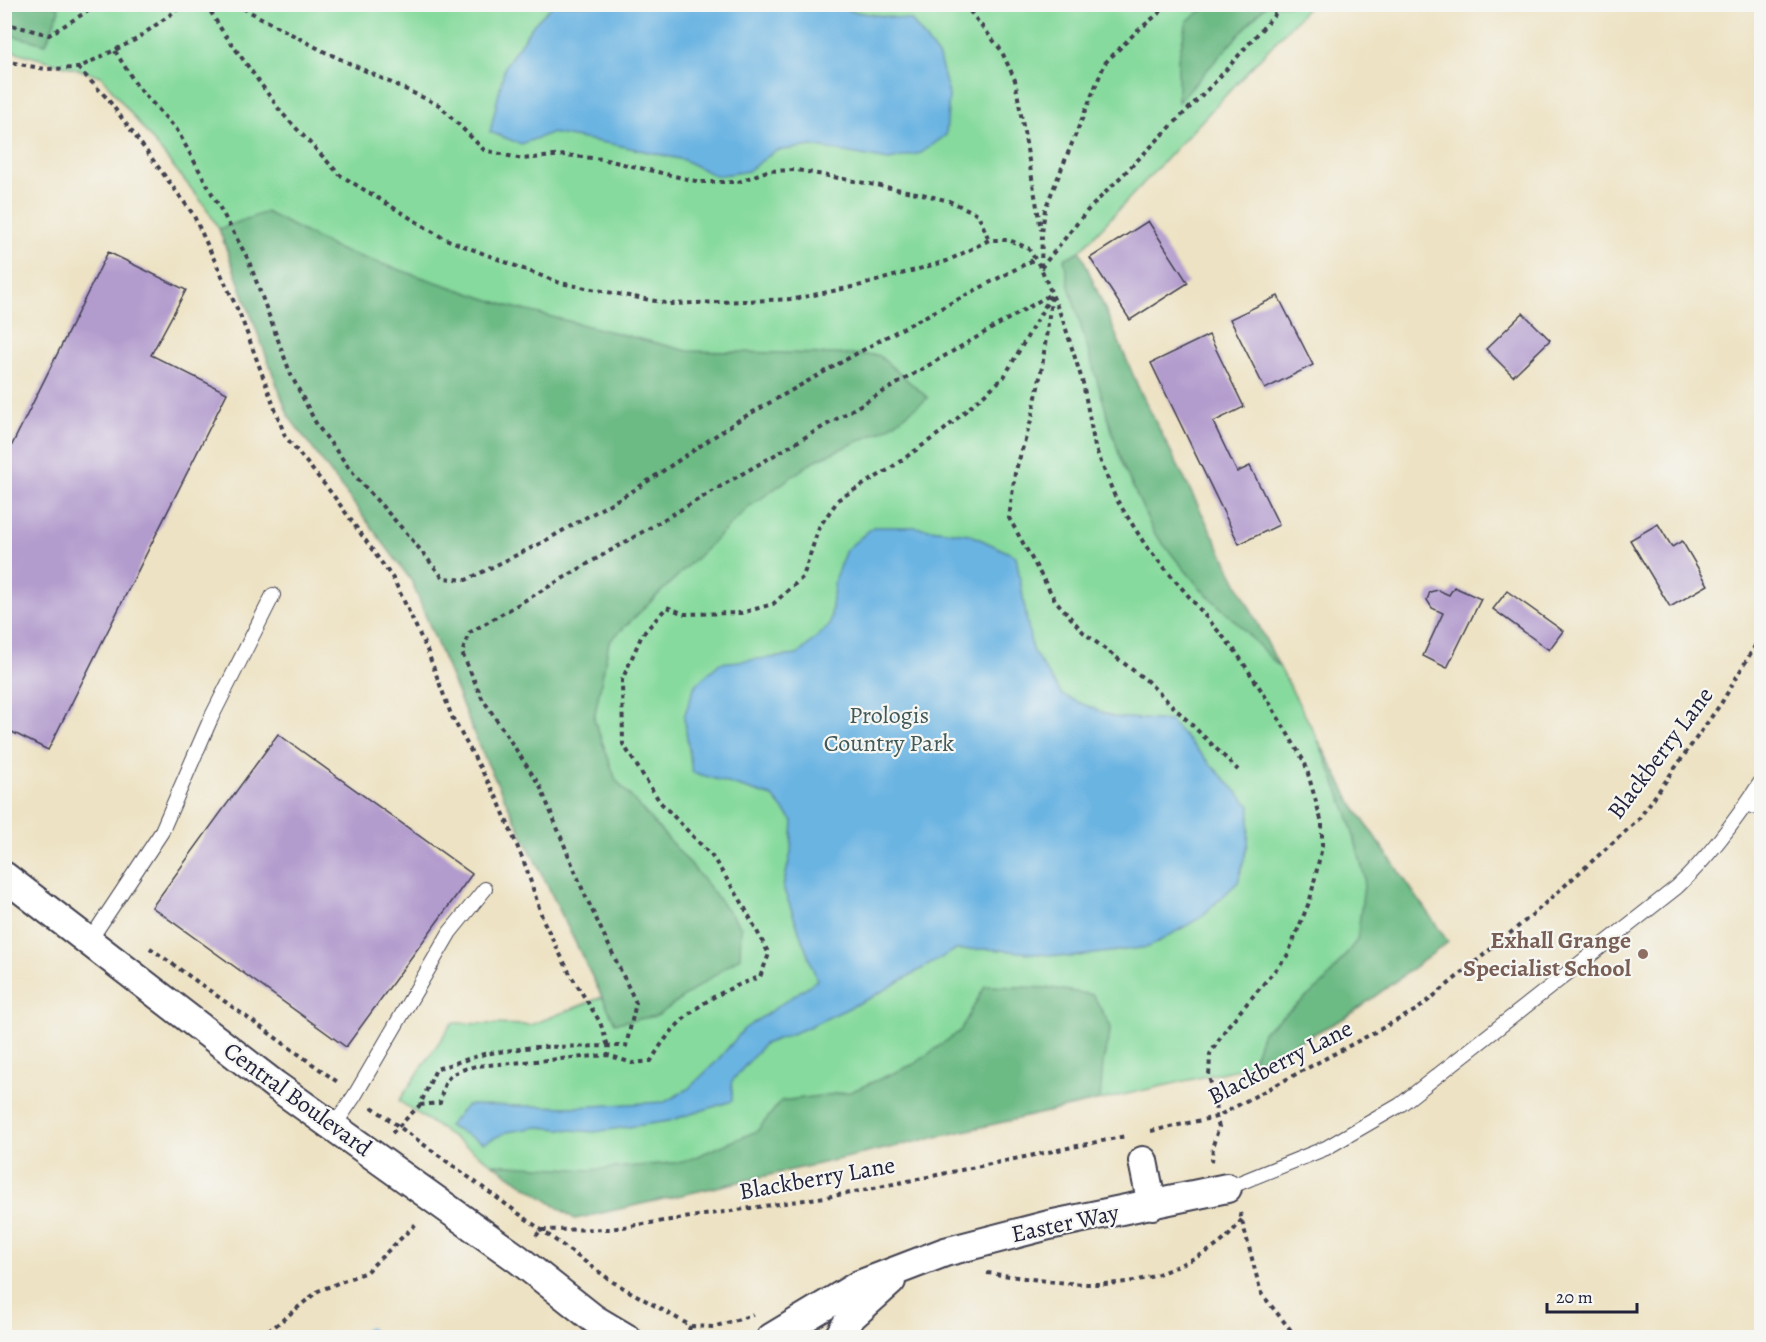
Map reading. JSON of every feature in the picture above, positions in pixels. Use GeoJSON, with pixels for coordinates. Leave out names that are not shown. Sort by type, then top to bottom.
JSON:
{"type":"FeatureCollection","features":[{"type":"Feature","properties":{"kind":"street","name":"Central Boulevard"},"geometry":{"type":"LineString","coordinates":[[4,876],[276,1085],[518,1259],[602,1328],[626,1338]]}},
{"type":"Feature","properties":{"kind":"street"},"geometry":{"type":"LineString","coordinates":[[1143,1161],[1152,1204]]}},
{"type":"Feature","properties":{"kind":"street","name":"Easter Way"},"geometry":{"type":"LineString","coordinates":[[771,1338],[859,1285],[945,1252],[1049,1225],[1227,1188]]}},
{"type":"Feature","properties":{"kind":"street","name":"Easter Way"},"geometry":{"type":"LineString","coordinates":[[838,1338],[852,1316],[905,1267]]}},
{"type":"Feature","properties":{"kind":"lane"},"geometry":{"type":"LineString","coordinates":[[90,940],[161,833],[211,718],[273,595]]}},
{"type":"Feature","properties":{"kind":"lane"},"geometry":{"type":"LineString","coordinates":[[1227,1188],[1326,1148],[1400,1105],[1677,887],[1702,864],[1747,804],[1761,780]]}},
{"type":"Feature","properties":{"kind":"lane"},"geometry":{"type":"LineString","coordinates":[[1747,804],[1761,809]]}},
{"type":"Feature","properties":{"kind":"lane"},"geometry":{"type":"LineString","coordinates":[[334,1126],[355,1095],[450,932],[485,889]]}},
{"type":"Feature","properties":{"kind":"path"},"geometry":{"type":"LineString","coordinates":[[4,24],[49,35],[99,4]]}},
{"type":"Feature","properties":{"kind":"path"},"geometry":{"type":"LineString","coordinates":[[4,61],[45,69],[78,68],[135,40],[185,4]]}},
{"type":"Feature","properties":{"kind":"path"},"geometry":{"type":"LineString","coordinates":[[206,4],[221,29],[281,112],[340,176],[443,238],[560,283],[671,304],[794,299],[862,285],[947,261],[989,240],[1009,240],[1028,248],[1041,268],[1064,323],[1083,382],[1095,447],[1115,497],[1146,546],[1236,652],[1269,702],[1305,763],[1322,823],[1322,847],[1310,900],[1287,956],[1227,1027],[1210,1054],[1209,1077],[1215,1096],[1219,1128],[1213,1145],[1212,1168],[1227,1188],[1243,1218],[1261,1293],[1297,1338]]}},
{"type":"Feature","properties":{"kind":"path"},"geometry":{"type":"LineString","coordinates":[[235,4],[323,51],[439,105],[484,150],[522,159],[565,155],[602,159],[700,182],[738,182],[767,171],[787,170],[840,177],[949,201],[978,214],[989,240]]}},
{"type":"Feature","properties":{"kind":"path"},"geometry":{"type":"LineString","coordinates":[[964,4],[1001,50],[1015,80],[1042,234]]}},
{"type":"Feature","properties":{"kind":"path"},"geometry":{"type":"LineString","coordinates":[[1041,268],[1045,209],[1105,63],[1135,33],[1170,4]]}},
{"type":"Feature","properties":{"kind":"path"},"geometry":{"type":"LineString","coordinates":[[1041,268],[1087,211],[1216,81],[1284,4]]}},
{"type":"Feature","properties":{"kind":"path"},"geometry":{"type":"LineString","coordinates":[[115,51],[137,86],[177,130],[248,259],[291,375],[317,425],[356,477],[443,578],[466,580],[541,543],[636,489],[739,420],[886,337],[1035,259]]}},
{"type":"Feature","properties":{"kind":"path"},"geometry":{"type":"LineString","coordinates":[[78,68],[106,98],[193,214],[241,317],[285,436],[333,495],[394,580],[427,650],[452,717],[497,798],[526,867],[543,920],[570,974],[600,1022],[608,1046]]}},
{"type":"Feature","properties":{"kind":"path"},"geometry":{"type":"LineString","coordinates":[[373,1154],[420,1105],[436,1069],[484,1054],[533,1047],[626,1046],[636,1003],[584,893],[540,786],[482,698],[462,652],[469,633],[1052,294]]}},
{"type":"Feature","properties":{"kind":"path"},"geometry":{"type":"LineString","coordinates":[[1052,294],[1042,367],[1032,417],[1015,473],[1009,518],[1055,600],[1084,633],[1146,680],[1238,770]]}},
{"type":"Feature","properties":{"kind":"path"},"geometry":{"type":"LineString","coordinates":[[420,1105],[440,1103],[444,1083],[456,1071],[476,1066],[608,1055],[632,1062],[651,1060],[674,1028],[697,1006],[731,986],[760,977],[769,954],[740,899],[711,855],[660,802],[623,744],[622,680],[642,635],[667,607],[684,614],[741,613],[773,604],[803,578],[819,527],[839,499],[888,470],[944,430],[1004,378],[1052,294]]}},
{"type":"Feature","properties":{"kind":"path","name":"Blackberry Lane"},"geometry":{"type":"LineString","coordinates":[[1141,1133],[1216,1118],[1418,1009],[1531,916],[1638,820],[1722,702],[1761,634]]}},
{"type":"Feature","properties":{"kind":"path"},"geometry":{"type":"LineString","coordinates":[[144,944],[613,1282],[691,1326],[713,1328],[757,1313]]}},
{"type":"Feature","properties":{"kind":"path","name":"Blackberry Lane"},"geometry":{"type":"LineString","coordinates":[[541,1230],[610,1229],[845,1194],[1129,1135]]}},
{"type":"Feature","properties":{"kind":"path"},"geometry":{"type":"LineString","coordinates":[[981,1272],[1092,1284],[1139,1280],[1176,1267],[1217,1247],[1243,1218]]}},
{"type":"Feature","properties":{"kind":"path"},"geometry":{"type":"LineString","coordinates":[[251,1338],[274,1328],[318,1291],[366,1272],[420,1220]]}},
{"type":"Feature","properties":{"kind":"path"},"geometry":{"type":"LineString","coordinates":[[518,1259],[541,1230]]}},
{"type":"Feature","properties":{"kind":"path"},"geometry":{"type":"LineString","coordinates":[[684,1338],[691,1326]]}},
{"type":"Feature","properties":{"kind":"green space"},"geometry":{"type":"Polygon","coordinates":[[[5,4],[57,5],[59,10],[46,44],[5,34],[5,4]]]}},
{"type":"Feature","properties":{"kind":"green space"},"geometry":{"type":"Polygon","coordinates":[[[1211,4],[1266,5],[1178,102],[1178,59],[1187,21],[1211,4]]]}},
{"type":"Feature","properties":{"kind":"green space","name":"Prologis Country Park"},"geometry":{"type":"Polygon","coordinates":[[[4,5],[1310,5],[1080,251],[1139,389],[1280,668],[1354,807],[1448,942],[1348,1016],[1251,1066],[575,1219],[399,1101],[452,1023],[531,1025],[602,997],[480,748],[411,580],[289,417],[219,229],[205,206],[101,76],[5,49],[4,5]]]}},
{"type":"Feature","properties":{"kind":"green space"},"geometry":{"type":"Polygon","coordinates":[[[266,212],[337,249],[508,306],[688,351],[878,355],[928,398],[888,428],[814,461],[749,507],[609,642],[594,719],[616,780],[692,866],[741,927],[740,957],[657,1016],[615,1023],[480,748],[411,580],[289,417],[219,229],[266,212]]]}},
{"type":"Feature","properties":{"kind":"green space"},"geometry":{"type":"Polygon","coordinates":[[[1080,251],[1139,389],[1280,668],[1200,588],[1154,533],[1121,461],[1069,286],[1064,259],[1080,251]]]}},
{"type":"Feature","properties":{"kind":"green space"},"geometry":{"type":"Polygon","coordinates":[[[1318,740],[1354,807],[1448,942],[1348,1016],[1251,1066],[1263,1032],[1324,983],[1357,940],[1365,878],[1348,815],[1318,740]]]}},
{"type":"Feature","properties":{"kind":"green space"},"geometry":{"type":"Polygon","coordinates":[[[985,986],[1051,988],[1093,995],[1111,1027],[1103,1062],[1100,1100],[575,1219],[493,1164],[591,1170],[683,1162],[757,1131],[781,1101],[850,1092],[914,1064],[960,1031],[985,986]]]}},
{"type":"Feature","properties":{"kind":"water"},"geometry":{"type":"Polygon","coordinates":[[[553,5],[829,5],[850,11],[911,20],[939,57],[949,95],[946,135],[921,153],[889,160],[812,146],[775,151],[748,171],[716,176],[684,160],[617,145],[551,133],[521,144],[490,132],[505,66],[534,24],[553,5]]]}},
{"type":"Feature","properties":{"kind":"water"},"geometry":{"type":"Polygon","coordinates":[[[873,527],[914,527],[969,534],[1016,556],[1032,650],[1062,695],[1113,717],[1170,721],[1250,806],[1248,844],[1238,882],[1200,918],[1149,947],[1070,957],[989,949],[955,950],[872,997],[802,1030],[764,1044],[732,1081],[732,1101],[669,1121],[594,1132],[538,1127],[507,1132],[484,1143],[448,1126],[467,1105],[576,1107],[665,1102],[688,1089],[716,1062],[744,1029],[817,980],[783,887],[791,852],[793,821],[773,797],[692,772],[684,717],[695,685],[720,663],[797,655],[830,625],[835,578],[846,550],[873,527]]]}},
{"type":"Feature","properties":{"kind":"building"},"geometry":{"type":"Polygon","coordinates":[[[1148,221],[1188,283],[1130,320],[1090,258],[1148,221]]]}},
{"type":"Feature","properties":{"kind":"building"},"geometry":{"type":"Polygon","coordinates":[[[108,252],[186,290],[151,355],[227,393],[48,750],[4,728],[4,461],[108,252]]]}},
{"type":"Feature","properties":{"kind":"building"},"geometry":{"type":"Polygon","coordinates":[[[1278,296],[1313,365],[1265,389],[1230,319],[1278,296]]]}},
{"type":"Feature","properties":{"kind":"building"},"geometry":{"type":"Polygon","coordinates":[[[1523,313],[1550,340],[1513,376],[1486,349],[1523,313]]]}},
{"type":"Feature","properties":{"kind":"building"},"geometry":{"type":"Polygon","coordinates":[[[1209,335],[1244,407],[1213,422],[1237,472],[1250,466],[1279,525],[1239,544],[1151,363],[1209,335]]]}},
{"type":"Feature","properties":{"kind":"building"},"geometry":{"type":"Polygon","coordinates":[[[1658,524],[1672,547],[1682,541],[1708,585],[1670,607],[1630,540],[1658,524]]]}},
{"type":"Feature","properties":{"kind":"building"},"geometry":{"type":"Polygon","coordinates":[[[1454,587],[1481,599],[1447,668],[1423,656],[1443,613],[1432,608],[1427,600],[1430,592],[1438,590],[1449,595],[1454,587]]]}},
{"type":"Feature","properties":{"kind":"building"},"geometry":{"type":"Polygon","coordinates":[[[1507,591],[1563,631],[1549,650],[1493,609],[1507,591]]]}},
{"type":"Feature","properties":{"kind":"building"},"geometry":{"type":"Polygon","coordinates":[[[278,734],[472,874],[346,1047],[152,907],[278,734]]]}},
{"type":"Feature","properties":{"kind":"waterway"},"geometry":{"type":"LineString","coordinates":[[361,1338],[369,1332]]}},
{"type":"Feature","properties":{"kind":"place","name":"Exhall Grange Specialist School"},"geometry":{"type":"Point","coordinates":[1643,954]}}]}
